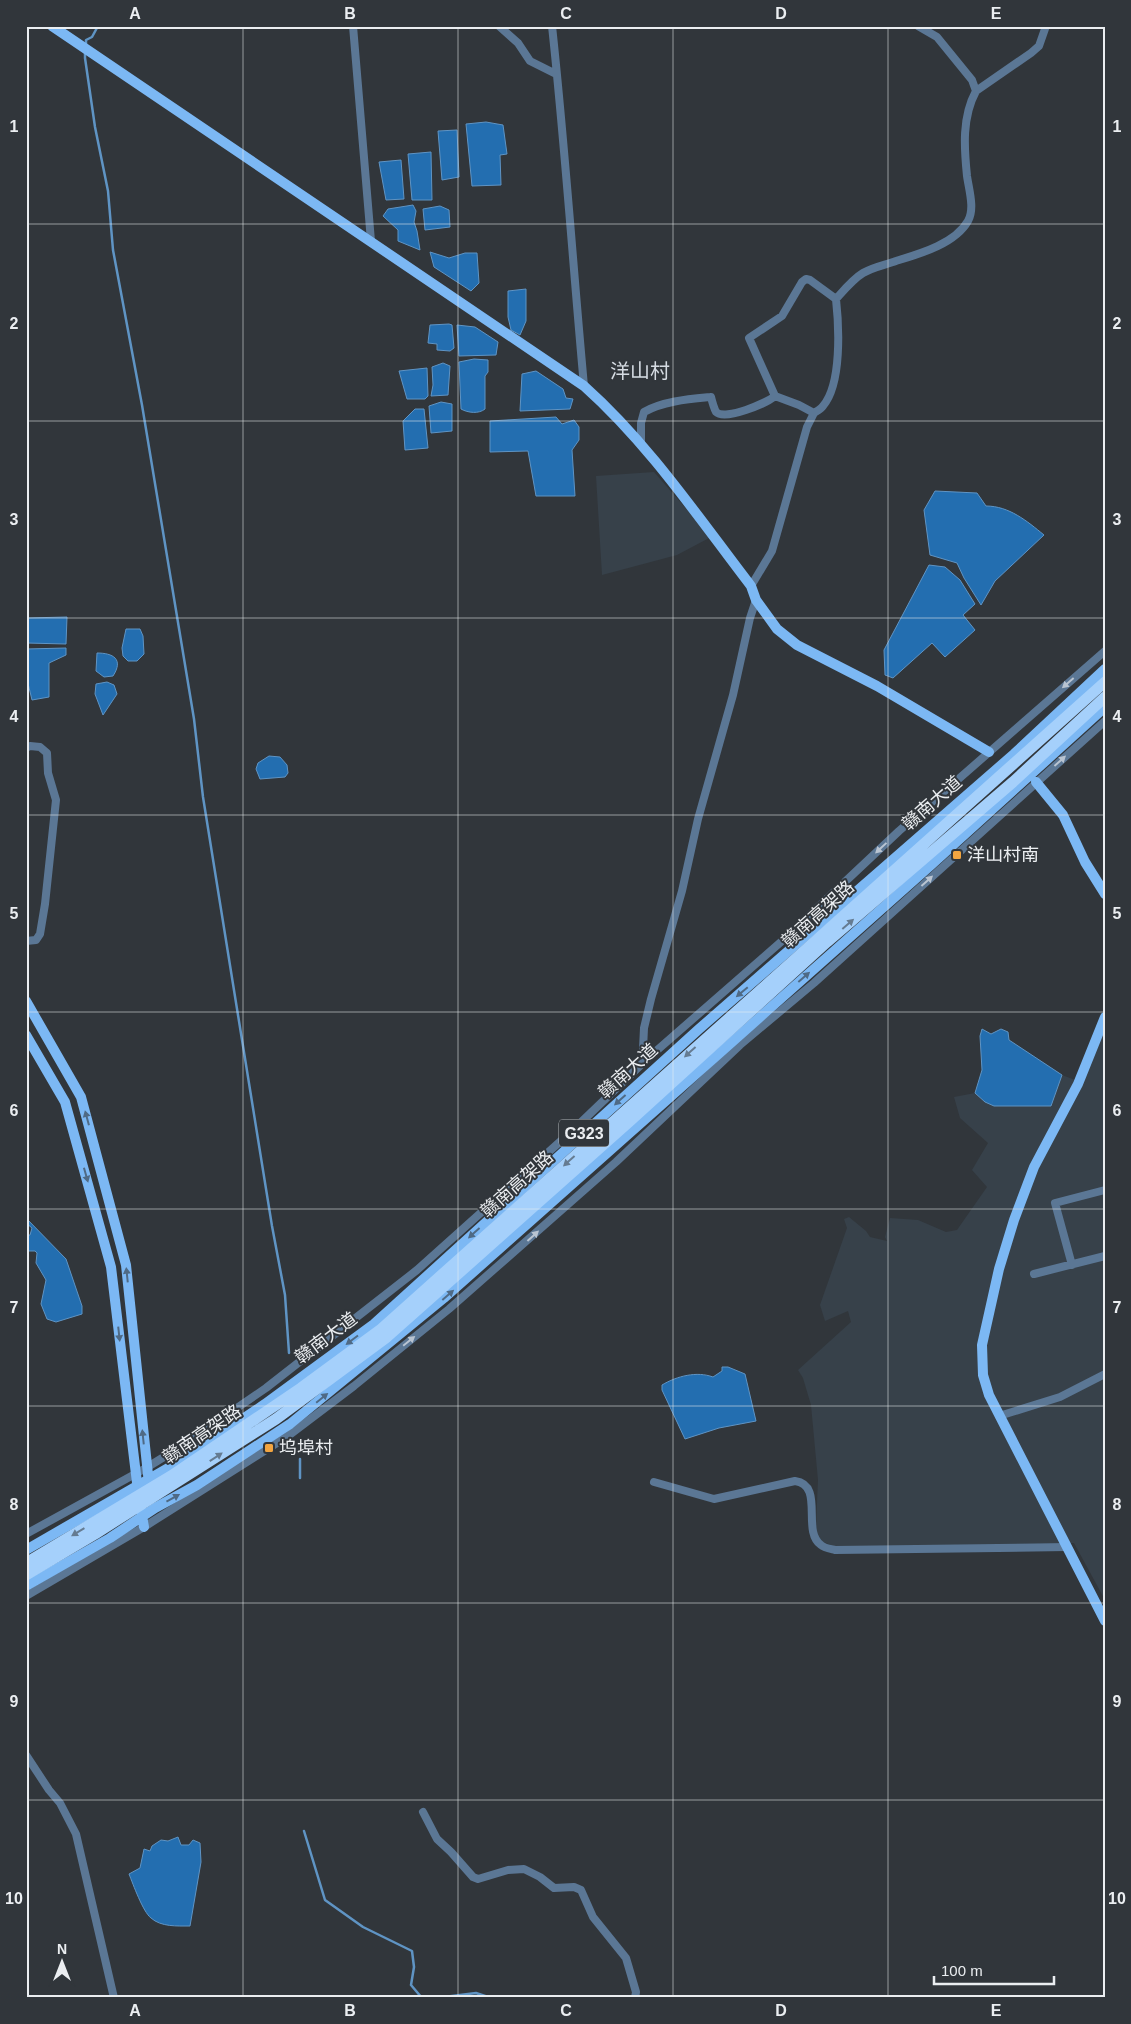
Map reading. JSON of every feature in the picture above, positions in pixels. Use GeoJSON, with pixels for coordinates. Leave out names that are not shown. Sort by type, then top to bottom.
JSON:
{"type":"FeatureCollection","features":[{"type":"Feature","properties":{"kind":"highway","name":"赣南高架路"},"geometry":{"type":"LineString","coordinates":[[26,1563],[171,1476],[301,1388],[380,1330],[1105,682]]}},
{"type":"Feature","properties":{"kind":"highway","name":"赣南高架路"},"geometry":{"type":"LineString","coordinates":[[26,1575],[95,1534],[276,1419],[387,1337],[629,1122],[827,942],[1013,782],[1105,697]]}},
{"type":"Feature","properties":{"kind":"main road"},"geometry":{"type":"LineString","coordinates":[[52,26],[584,386],[641,443],[751,586],[756,600],[777,629],[797,645],[877,686],[989,752]]}},
{"type":"Feature","properties":{"kind":"main road","name":"赣南大道"},"geometry":{"type":"LineString","coordinates":[[26,1550],[182,1460],[265,1404],[374,1324],[699,1029],[1014,754],[1105,669]]}},
{"type":"Feature","properties":{"kind":"main road"},"geometry":{"type":"LineString","coordinates":[[1071,699],[1091,720]]}},
{"type":"Feature","properties":{"kind":"main road","name":"G323"},"geometry":{"type":"LineString","coordinates":[[26,1586],[110,1538],[155,1508],[197,1485],[290,1424],[444,1298],[924,872],[1034,778],[1105,707]]}},
{"type":"Feature","properties":{"kind":"main road"},"geometry":{"type":"LineString","coordinates":[[1014,754],[1063,815],[1085,862],[1105,894]]}},
{"type":"Feature","properties":{"kind":"main road"},"geometry":{"type":"LineString","coordinates":[[765,972],[786,994]]}},
{"type":"Feature","properties":{"kind":"main road"},"geometry":{"type":"LineString","coordinates":[[26,1001],[81,1097],[126,1265],[146,1468],[157,1519]]}},
{"type":"Feature","properties":{"kind":"main road"},"geometry":{"type":"LineString","coordinates":[[1105,1017],[1078,1084],[1034,1167],[1014,1220],[999,1268],[982,1345],[983,1375],[989,1395],[1105,1621]]}},
{"type":"Feature","properties":{"kind":"main road"},"geometry":{"type":"LineString","coordinates":[[699,1029],[721,1052]]}},
{"type":"Feature","properties":{"kind":"main road"},"geometry":{"type":"LineString","coordinates":[[26,1035],[65,1102],[111,1267],[135,1474],[144,1528]]}},
{"type":"Feature","properties":{"kind":"main road"},"geometry":{"type":"LineString","coordinates":[[182,1460],[197,1485]]}},
{"type":"Feature","properties":{"kind":"main road"},"geometry":{"type":"LineString","coordinates":[[94,1510],[110,1538]]}},
{"type":"Feature","properties":{"kind":"street"},"geometry":{"type":"LineString","coordinates":[[353,26],[371,241]]}},
{"type":"Feature","properties":{"kind":"street"},"geometry":{"type":"LineString","coordinates":[[499,26],[518,43],[530,61],[556,74]]}},
{"type":"Feature","properties":{"kind":"street"},"geometry":{"type":"LineString","coordinates":[[552,26],[564,131],[571,244],[584,386]]}},
{"type":"Feature","properties":{"kind":"street"},"geometry":{"type":"LineString","coordinates":[[918,26],[937,37],[972,80],[976,91]]}},
{"type":"Feature","properties":{"kind":"street"},"geometry":{"type":"LineString","coordinates":[[836,299],[862,273],[875,267],[918,254],[944,242],[967,223],[971,208],[966,166],[968,105],[976,91],[1014,66],[1039,46],[1046,26]]}},
{"type":"Feature","properties":{"kind":"street"},"geometry":{"type":"LineString","coordinates":[[751,586],[772,551],[807,427],[814,413],[824,406],[832,390],[840,332],[836,299],[806,279],[797,290],[782,316],[750,338],[775,396],[814,413]]}},
{"type":"Feature","properties":{"kind":"street"},"geometry":{"type":"LineString","coordinates":[[641,443],[641,417],[644,412],[651,408],[691,399],[711,397],[716,412],[729,414],[768,402],[775,396]]}},
{"type":"Feature","properties":{"kind":"street"},"geometry":{"type":"LineString","coordinates":[[647,1059],[643,1049],[644,1028],[682,891],[698,819],[733,695],[750,618],[756,600]]}},
{"type":"Feature","properties":{"kind":"street"},"geometry":{"type":"LineString","coordinates":[[26,1534],[146,1468],[180,1447],[266,1388],[417,1270],[573,1130],[647,1059],[782,941],[899,831],[1105,651]]}},
{"type":"Feature","properties":{"kind":"street"},"geometry":{"type":"LineString","coordinates":[[26,1596],[144,1528],[288,1436],[354,1386],[449,1309],[616,1162],[740,1045],[814,984],[1034,778],[1105,721]]}},
{"type":"Feature","properties":{"kind":"street"},"geometry":{"type":"LineString","coordinates":[[26,748],[30,746],[40,747],[47,753],[48,773],[56,800],[40,934],[36,940],[26,941]]}},
{"type":"Feature","properties":{"kind":"street"},"geometry":{"type":"LineString","coordinates":[[1072,1265],[1055,1203],[1105,1190]]}},
{"type":"Feature","properties":{"kind":"street"},"geometry":{"type":"LineString","coordinates":[[1034,1274],[1105,1256]]}},
{"type":"Feature","properties":{"kind":"street"},"geometry":{"type":"LineString","coordinates":[[999,1416],[1060,1397],[1105,1374]]}},
{"type":"Feature","properties":{"kind":"street"},"geometry":{"type":"LineString","coordinates":[[654,1482],[714,1499],[795,1481],[801,1482],[807,1488],[812,1501],[814,1536],[820,1545],[836,1550],[1067,1547]]}},
{"type":"Feature","properties":{"kind":"street"},"geometry":{"type":"LineString","coordinates":[[26,1755],[60,1803],[76,1834],[114,1998]]}},
{"type":"Feature","properties":{"kind":"street"},"geometry":{"type":"LineString","coordinates":[[423,1812],[437,1839],[472,1877],[478,1879],[508,1870],[524,1869],[540,1877],[554,1888],[574,1887],[581,1890],[593,1917],[626,1958],[636,1992],[635,1998]]}},
{"type":"Feature","properties":{"kind":"shaded area"},"geometry":{"type":"Polygon","coordinates":[[[654,472],[711,537],[677,555],[602,575],[596,476],[654,472]]]}},
{"type":"Feature","properties":{"kind":"shaded area"},"geometry":{"type":"Polygon","coordinates":[[[1105,1005],[1105,1600],[1074,1543],[835,1547],[819,1540],[816,1526],[818,1480],[811,1405],[803,1378],[798,1370],[851,1322],[848,1311],[825,1321],[820,1305],[847,1228],[844,1219],[849,1217],[866,1231],[870,1237],[887,1241],[885,1237],[890,1218],[918,1220],[946,1232],[957,1230],[987,1187],[972,1170],[988,1143],[960,1118],[954,1097],[975,1093],[985,1102],[1002,1106],[1050,1106],[1062,1075],[1075,1080],[1105,1005]]]}},
{"type":"Feature","properties":{"kind":"water"},"geometry":{"type":"Polygon","coordinates":[[[486,122],[503,125],[507,154],[500,155],[501,185],[472,186],[466,124],[486,122]]]}},
{"type":"Feature","properties":{"kind":"water"},"geometry":{"type":"Polygon","coordinates":[[[457,130],[459,177],[442,180],[438,131],[457,130]]]}},
{"type":"Feature","properties":{"kind":"water"},"geometry":{"type":"Polygon","coordinates":[[[431,152],[432,200],[412,200],[408,154],[431,152]]]}},
{"type":"Feature","properties":{"kind":"water"},"geometry":{"type":"Polygon","coordinates":[[[401,160],[404,199],[386,200],[379,162],[401,160]]]}},
{"type":"Feature","properties":{"kind":"water"},"geometry":{"type":"Polygon","coordinates":[[[413,205],[416,211],[414,222],[420,250],[398,241],[398,230],[383,216],[388,209],[413,205]]]}},
{"type":"Feature","properties":{"kind":"water"},"geometry":{"type":"Polygon","coordinates":[[[440,206],[449,210],[450,227],[425,230],[423,209],[440,206]]]}},
{"type":"Feature","properties":{"kind":"water"},"geometry":{"type":"Polygon","coordinates":[[[430,252],[449,258],[465,253],[477,253],[479,283],[471,291],[434,267],[430,252]]]}},
{"type":"Feature","properties":{"kind":"water"},"geometry":{"type":"Polygon","coordinates":[[[526,289],[526,321],[520,335],[511,330],[508,317],[508,291],[526,289]]]}},
{"type":"Feature","properties":{"kind":"water"},"geometry":{"type":"Polygon","coordinates":[[[430,325],[452,325],[454,348],[450,351],[437,350],[437,344],[428,343],[430,325]]]}},
{"type":"Feature","properties":{"kind":"water"},"geometry":{"type":"Polygon","coordinates":[[[457,325],[475,327],[498,342],[496,355],[459,356],[457,325]]]}},
{"type":"Feature","properties":{"kind":"water"},"geometry":{"type":"Polygon","coordinates":[[[474,359],[488,360],[488,372],[485,376],[485,409],[480,412],[461,409],[459,362],[474,359]]]}},
{"type":"Feature","properties":{"kind":"water"},"geometry":{"type":"Polygon","coordinates":[[[443,363],[450,366],[448,395],[431,396],[433,385],[432,367],[443,363]]]}},
{"type":"Feature","properties":{"kind":"water"},"geometry":{"type":"Polygon","coordinates":[[[427,368],[428,396],[425,399],[407,399],[399,371],[427,368]]]}},
{"type":"Feature","properties":{"kind":"water"},"geometry":{"type":"Polygon","coordinates":[[[536,371],[563,389],[566,398],[573,399],[570,409],[520,411],[522,374],[536,371]]]}},
{"type":"Feature","properties":{"kind":"water"},"geometry":{"type":"Polygon","coordinates":[[[441,402],[452,404],[452,431],[431,433],[429,406],[441,402]]]}},
{"type":"Feature","properties":{"kind":"water"},"geometry":{"type":"Polygon","coordinates":[[[415,409],[424,409],[428,448],[405,450],[403,421],[415,409]]]}},
{"type":"Feature","properties":{"kind":"water"},"geometry":{"type":"Polygon","coordinates":[[[556,417],[562,424],[574,420],[579,427],[579,440],[572,450],[575,496],[536,496],[528,451],[490,452],[490,421],[556,417]]]}},
{"type":"Feature","properties":{"kind":"water"},"geometry":{"type":"Polygon","coordinates":[[[935,491],[977,493],[986,506],[1010,511],[1044,535],[995,581],[981,605],[957,563],[930,555],[924,510],[935,491]]]}},
{"type":"Feature","properties":{"kind":"water"},"geometry":{"type":"Polygon","coordinates":[[[929,565],[945,567],[960,580],[975,604],[963,615],[975,630],[945,657],[932,643],[893,678],[885,675],[884,650],[929,565]]]}},
{"type":"Feature","properties":{"kind":"water"},"geometry":{"type":"Polygon","coordinates":[[[67,617],[66,644],[26,643],[26,618],[67,617]]]}},
{"type":"Feature","properties":{"kind":"water"},"geometry":{"type":"Polygon","coordinates":[[[126,629],[140,629],[143,636],[144,654],[137,661],[128,661],[123,656],[122,648],[126,629]]]}},
{"type":"Feature","properties":{"kind":"water"},"geometry":{"type":"Polygon","coordinates":[[[66,648],[66,655],[49,663],[49,697],[32,700],[26,675],[26,649],[66,648]]]}},
{"type":"Feature","properties":{"kind":"water"},"geometry":{"type":"Polygon","coordinates":[[[97,653],[108,654],[115,658],[117,665],[113,676],[104,677],[96,671],[97,653]]]}},
{"type":"Feature","properties":{"kind":"water"},"geometry":{"type":"Polygon","coordinates":[[[107,682],[114,685],[117,694],[103,715],[95,694],[96,684],[107,682]]]}},
{"type":"Feature","properties":{"kind":"water"},"geometry":{"type":"Polygon","coordinates":[[[269,756],[280,757],[287,765],[288,773],[285,777],[260,779],[256,769],[258,763],[269,756]]]}},
{"type":"Feature","properties":{"kind":"water"},"geometry":{"type":"Polygon","coordinates":[[[982,1029],[991,1034],[1001,1029],[1008,1032],[1009,1040],[1062,1075],[1051,1106],[994,1106],[985,1102],[975,1093],[982,1070],[980,1036],[982,1029]]]}},
{"type":"Feature","properties":{"kind":"water"},"geometry":{"type":"Polygon","coordinates":[[[26,1218],[66,1259],[82,1306],[82,1314],[56,1322],[47,1319],[41,1304],[46,1280],[36,1263],[37,1253],[35,1251],[26,1251],[26,1236],[30,1235],[32,1228],[26,1223],[26,1218]]]}},
{"type":"Feature","properties":{"kind":"water"},"geometry":{"type":"Polygon","coordinates":[[[722,1367],[728,1367],[745,1374],[756,1421],[719,1428],[685,1439],[662,1390],[662,1385],[687,1375],[700,1374],[713,1377],[722,1371],[722,1367]]]}},
{"type":"Feature","properties":{"kind":"water"},"geometry":{"type":"Polygon","coordinates":[[[178,1837],[181,1845],[189,1845],[193,1840],[200,1843],[201,1862],[190,1926],[159,1923],[151,1918],[142,1904],[129,1874],[140,1868],[144,1849],[150,1851],[152,1846],[161,1840],[168,1841],[178,1837]]]}},
{"type":"Feature","properties":{"kind":"waterway"},"geometry":{"type":"LineString","coordinates":[[86,46],[86,40],[92,37],[98,26]]}},
{"type":"Feature","properties":{"kind":"waterway"},"geometry":{"type":"LineString","coordinates":[[85,52],[95,127],[108,191],[113,250],[142,405],[194,719],[203,797],[272,1226],[285,1295],[289,1353]]}},
{"type":"Feature","properties":{"kind":"waterway"},"geometry":{"type":"LineString","coordinates":[[300,1459],[300,1478]]}},
{"type":"Feature","properties":{"kind":"waterway"},"geometry":{"type":"LineString","coordinates":[[304,1831],[325,1900],[363,1927],[412,1951],[414,1967],[411,1985],[422,1998]]}},
{"type":"Feature","properties":{"kind":"waterway"},"geometry":{"type":"LineString","coordinates":[[436,1998],[476,1993],[491,1998]]}},
{"type":"Feature","properties":{"kind":"place","name":"洋山村南"},"geometry":{"type":"Point","coordinates":[957,855]}},
{"type":"Feature","properties":{"kind":"place","name":"坞埠村"},"geometry":{"type":"Point","coordinates":[269,1448]}},
{"type":"Feature","properties":{"kind":"district","name":"洋山村"},"geometry":{"type":"Point","coordinates":[640,371]}}]}
